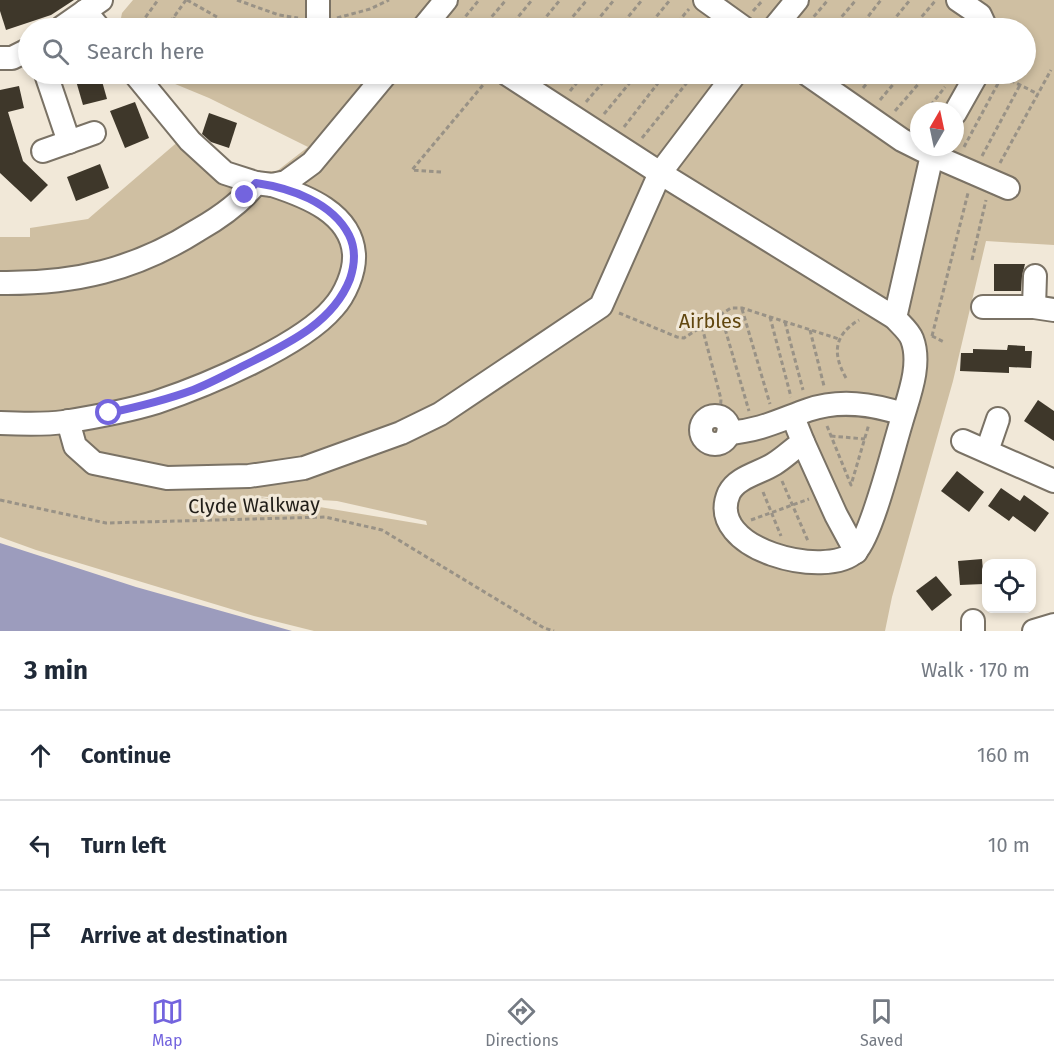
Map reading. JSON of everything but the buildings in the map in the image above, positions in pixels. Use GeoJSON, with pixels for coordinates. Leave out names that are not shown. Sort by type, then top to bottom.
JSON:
{"type":"FeatureCollection","features":[{"type":"Feature","properties":{"kind":"street"},"geometry":{"type":"LineString","coordinates":[[318,0],[318,18]]}},
{"type":"Feature","properties":{"kind":"street"},"geometry":{"type":"LineString","coordinates":[[435,18],[446,0]]}},
{"type":"Feature","properties":{"kind":"street"},"geometry":{"type":"LineString","coordinates":[[782,18],[797,0]]}},
{"type":"Feature","properties":{"kind":"street"},"geometry":{"type":"LineString","coordinates":[[958,0],[981,18]]}},
{"type":"Feature","properties":{"kind":"street"},"geometry":{"type":"LineString","coordinates":[[698,4],[725,18]]}},
{"type":"Feature","properties":{"kind":"street"},"geometry":{"type":"LineString","coordinates":[[0,58],[12,58],[18,55]]}},
{"type":"Feature","properties":{"kind":"street"},"geometry":{"type":"LineString","coordinates":[[49,84],[69,142]]}},
{"type":"Feature","properties":{"kind":"street"},"geometry":{"type":"LineString","coordinates":[[0,423],[41,424],[68,421],[155,403],[194,389],[298,337],[334,308],[345,291],[354,261],[354,245],[337,218],[320,205],[296,193],[225,173],[190,141],[143,84]]}},
{"type":"Feature","properties":{"kind":"street"},"geometry":{"type":"LineString","coordinates":[[0,283],[42,283],[68,280],[127,266],[172,246],[214,220],[264,184],[286,182],[312,163],[378,84]]}},
{"type":"Feature","properties":{"kind":"street"},"geometry":{"type":"LineString","coordinates":[[523,84],[620,148],[887,314],[911,337],[915,353],[915,367],[869,526],[856,552],[833,562],[816,562],[777,556],[753,546],[734,530],[728,519],[726,506],[729,492],[741,480],[765,469],[803,442]]}},
{"type":"Feature","properties":{"kind":"street"},"geometry":{"type":"LineString","coordinates":[[68,421],[75,446],[94,463],[167,478],[249,476],[304,468],[401,432],[440,414],[601,306],[660,173],[727,84]]}},
{"type":"Feature","properties":{"kind":"street"},"geometry":{"type":"LineString","coordinates":[[821,84],[902,140],[910,143]]}},
{"type":"Feature","properties":{"kind":"street"},"geometry":{"type":"LineString","coordinates":[[961,102],[971,84]]}},
{"type":"Feature","properties":{"kind":"street"},"geometry":{"type":"LineString","coordinates":[[43,151],[94,133]]}},
{"type":"Feature","properties":{"kind":"street"},"geometry":{"type":"LineString","coordinates":[[887,314],[933,156]]}},
{"type":"Feature","properties":{"kind":"street"},"geometry":{"type":"LineString","coordinates":[[943,156],[981,177]]}},
{"type":"Feature","properties":{"kind":"street"},"geometry":{"type":"LineString","coordinates":[[982,308],[1044,309],[1035,276]]}},
{"type":"Feature","properties":{"kind":"street"},"geometry":{"type":"LineString","coordinates":[[724,425],[796,415],[846,403],[875,406],[903,414]]}},
{"type":"Feature","properties":{"kind":"street"},"geometry":{"type":"LineString","coordinates":[[796,415],[803,442],[856,552]]}},
{"type":"Feature","properties":{"kind":"street"},"geometry":{"type":"LineString","coordinates":[[987,451],[998,418]]}},
{"type":"Feature","properties":{"kind":"street"},"geometry":{"type":"LineString","coordinates":[[963,441],[1054,481]]}},
{"type":"Feature","properties":{"kind":"street"},"geometry":{"type":"LineString","coordinates":[[1034,631],[1054,625]]}},
{"type":"Feature","properties":{"kind":"path"},"geometry":{"type":"LineString","coordinates":[[145,18],[158,0]]}},
{"type":"Feature","properties":{"kind":"path"},"geometry":{"type":"LineString","coordinates":[[172,17],[187,0],[217,17]]}},
{"type":"Feature","properties":{"kind":"path"},"geometry":{"type":"LineString","coordinates":[[464,18],[479,0]]}},
{"type":"Feature","properties":{"kind":"path"},"geometry":{"type":"LineString","coordinates":[[491,18],[506,0]]}},
{"type":"Feature","properties":{"kind":"path"},"geometry":{"type":"LineString","coordinates":[[517,18],[532,0]]}},
{"type":"Feature","properties":{"kind":"path"},"geometry":{"type":"LineString","coordinates":[[545,18],[560,0]]}},
{"type":"Feature","properties":{"kind":"path"},"geometry":{"type":"LineString","coordinates":[[572,18],[587,0]]}},
{"type":"Feature","properties":{"kind":"path"},"geometry":{"type":"LineString","coordinates":[[599,18],[614,0]]}},
{"type":"Feature","properties":{"kind":"path"},"geometry":{"type":"LineString","coordinates":[[628,18],[642,0]]}},
{"type":"Feature","properties":{"kind":"path"},"geometry":{"type":"LineString","coordinates":[[655,18],[670,0]]}},
{"type":"Feature","properties":{"kind":"path"},"geometry":{"type":"LineString","coordinates":[[813,18],[828,0]]}},
{"type":"Feature","properties":{"kind":"path"},"geometry":{"type":"LineString","coordinates":[[841,18],[856,0]]}},
{"type":"Feature","properties":{"kind":"path"},"geometry":{"type":"LineString","coordinates":[[867,18],[881,0]]}},
{"type":"Feature","properties":{"kind":"path"},"geometry":{"type":"LineString","coordinates":[[895,18],[910,0]]}},
{"type":"Feature","properties":{"kind":"path"},"geometry":{"type":"LineString","coordinates":[[921,18],[936,0]]}},
{"type":"Feature","properties":{"kind":"path"},"geometry":{"type":"LineString","coordinates":[[683,18],[698,4]]}},
{"type":"Feature","properties":{"kind":"path"},"geometry":{"type":"LineString","coordinates":[[981,177],[1038,94],[1051,70]]}},
{"type":"Feature","properties":{"kind":"path"},"geometry":{"type":"LineString","coordinates":[[441,172],[412,170],[485,84]]}},
{"type":"Feature","properties":{"kind":"path"},"geometry":{"type":"LineString","coordinates":[[583,123],[604,84]]}},
{"type":"Feature","properties":{"kind":"path"},"geometry":{"type":"LineString","coordinates":[[583,123],[626,84]]}},
{"type":"Feature","properties":{"kind":"path"},"geometry":{"type":"LineString","coordinates":[[620,148],[659,84]]}},
{"type":"Feature","properties":{"kind":"path"},"geometry":{"type":"LineString","coordinates":[[620,148],[684,84]]}},
{"type":"Feature","properties":{"kind":"path"},"geometry":{"type":"LineString","coordinates":[[875,121],[896,84]]}},
{"type":"Feature","properties":{"kind":"path"},"geometry":{"type":"LineString","coordinates":[[875,121],[916,84]]}},
{"type":"Feature","properties":{"kind":"path"},"geometry":{"type":"LineString","coordinates":[[933,102],[948,84]]}},
{"type":"Feature","properties":{"kind":"path"},"geometry":{"type":"LineString","coordinates":[[932,336],[981,177],[1000,84]]}},
{"type":"Feature","properties":{"kind":"path"},"geometry":{"type":"LineString","coordinates":[[972,260],[981,177],[1020,85],[1038,94]]}},
{"type":"Feature","properties":{"kind":"path"},"geometry":{"type":"LineString","coordinates":[[601,306],[684,338],[731,308],[742,308],[839,339]]}},
{"type":"Feature","properties":{"kind":"path"},"geometry":{"type":"LineString","coordinates":[[742,308],[796,415]]}},
{"type":"Feature","properties":{"kind":"path"},"geometry":{"type":"LineString","coordinates":[[846,378],[838,364],[839,339],[843,332],[852,325],[887,314]]}},
{"type":"Feature","properties":{"kind":"path"},"geometry":{"type":"LineString","coordinates":[[721,315],[796,415],[831,436],[865,439]]}},
{"type":"Feature","properties":{"kind":"path"},"geometry":{"type":"LineString","coordinates":[[770,317],[796,415]]}},
{"type":"Feature","properties":{"kind":"path"},"geometry":{"type":"LineString","coordinates":[[785,322],[796,415]]}},
{"type":"Feature","properties":{"kind":"path"},"geometry":{"type":"LineString","coordinates":[[702,327],[721,399],[724,425]]}},
{"type":"Feature","properties":{"kind":"path"},"geometry":{"type":"LineString","coordinates":[[796,415],[810,330]]}},
{"type":"Feature","properties":{"kind":"path"},"geometry":{"type":"LineString","coordinates":[[851,485],[875,406]]}},
{"type":"Feature","properties":{"kind":"path"},"geometry":{"type":"LineString","coordinates":[[831,436],[851,485]]}},
{"type":"Feature","properties":{"kind":"path"},"geometry":{"type":"LineString","coordinates":[[765,469],[793,505],[816,562]]}},
{"type":"Feature","properties":{"kind":"path"},"geometry":{"type":"LineString","coordinates":[[765,469],[772,512],[789,558]]}},
{"type":"Feature","properties":{"kind":"path"},"geometry":{"type":"LineString","coordinates":[[751,520],[851,485]]}},
{"type":"Feature","properties":{"kind":"path","name":"Clyde Walkway"},"geometry":{"type":"LineString","coordinates":[[0,500],[106,523],[325,517],[382,530],[544,628],[554,631]]}},
{"type":"Feature","properties":{"kind":"green space","name":"Airbles"},"geometry":{"type":"Polygon","coordinates":[[[133,0],[1054,0],[1054,245],[986,241],[953,381],[892,597],[885,631],[314,631],[254,616],[0,537],[0,237],[30,237],[30,228],[88,219],[188,133],[225,160],[250,172],[277,171],[308,147],[209,98],[175,84],[1036,84],[1036,18],[121,18],[122,13],[133,0]],[[254,496],[427,525],[426,521],[337,501],[254,496]]]}},
{"type":"Feature","properties":{"kind":"water"},"geometry":{"type":"Polygon","coordinates":[[[0,543],[136,587],[292,631],[0,631],[0,543]]]}},
{"type":"Feature","properties":{"kind":"route"},"geometry":{"type":"LineString","coordinates":[[109,413],[155,403],[194,389],[260,358],[298,337],[319,322],[334,308],[345,291],[354,261],[354,245],[337,218],[320,205],[296,193],[272,186],[256,183],[245,195]]}}]}
